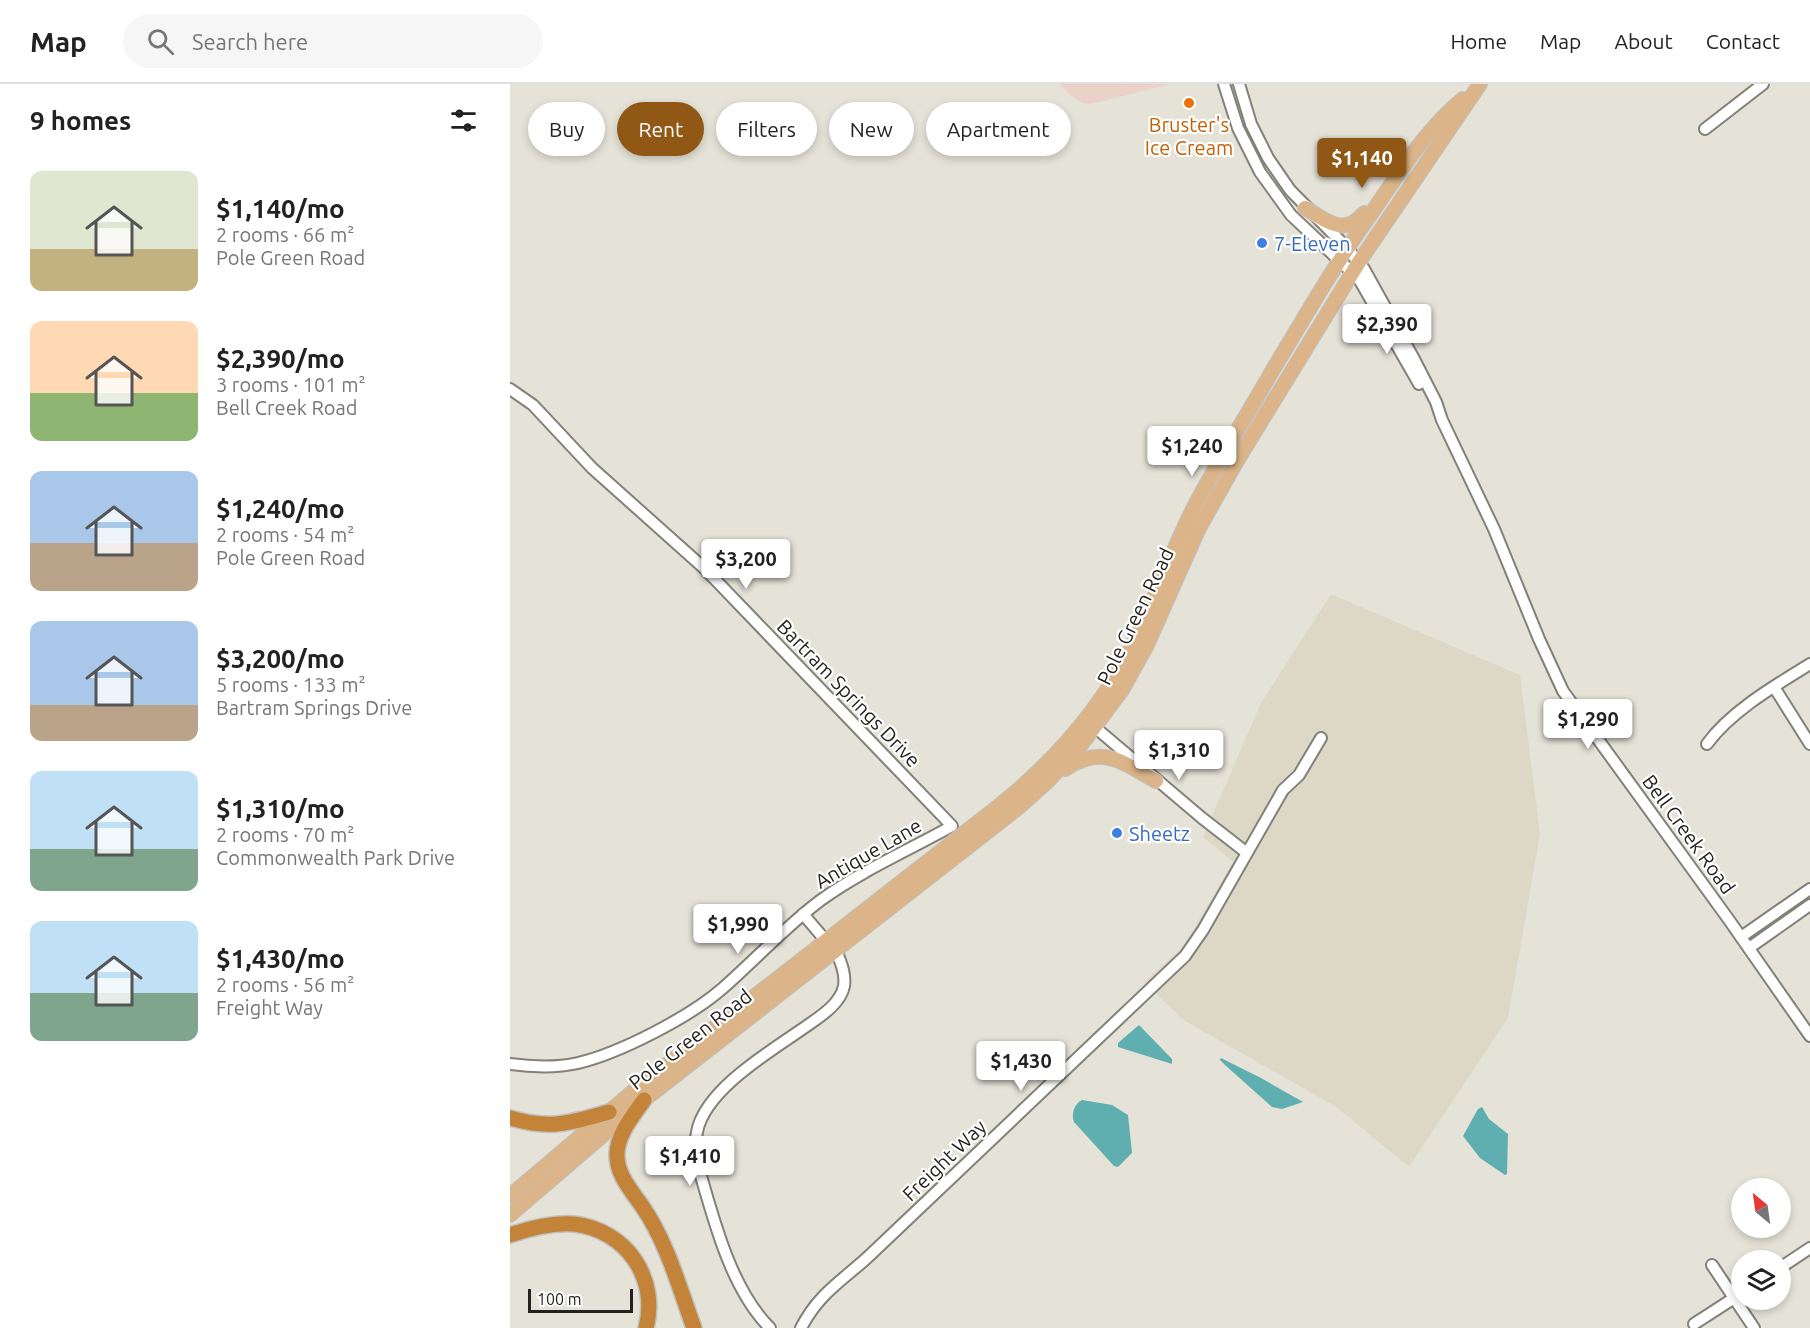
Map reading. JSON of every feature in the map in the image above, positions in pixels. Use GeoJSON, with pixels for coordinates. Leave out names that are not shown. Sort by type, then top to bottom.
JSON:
{"type":"FeatureCollection","features":[{"type":"Feature","properties":{"kind":"highway"},"geometry":{"type":"LineString","coordinates":[[644,1100],[622,1134],[617,1153],[618,1163],[624,1181],[648,1215],[660,1239],[694,1328]]}},
{"type":"Feature","properties":{"kind":"highway"},"geometry":{"type":"LineString","coordinates":[[510,1118],[534,1124],[556,1125],[609,1112]]}},
{"type":"Feature","properties":{"kind":"highway"},"geometry":{"type":"LineString","coordinates":[[510,1235],[532,1228],[561,1224],[587,1227],[610,1236],[629,1251],[642,1270],[650,1304],[646,1328]]}},
{"type":"Feature","properties":{"kind":"main road","name":"Pole Green Road"},"geometry":{"type":"LineString","coordinates":[[510,1196],[609,1112],[886,911],[1010,814],[1048,781],[1090,723],[1129,652],[1176,545],[1215,469],[1347,248],[1415,152],[1455,106],[1478,86]]}},
{"type":"Feature","properties":{"kind":"main road","name":"Pole Green Road"},"geometry":{"type":"LineString","coordinates":[[510,1215],[644,1100],[827,953],[1021,788],[1122,690],[1140,659],[1216,497],[1356,267],[1478,86]]}},
{"type":"Feature","properties":{"kind":"main road"},"geometry":{"type":"LineString","coordinates":[[1305,207],[1335,226],[1352,224],[1364,213],[1388,179],[1415,152]]}},
{"type":"Feature","properties":{"kind":"main road"},"geometry":{"type":"LineString","coordinates":[[1048,781],[1078,761],[1098,756],[1118,760],[1156,781]]}},
{"type":"Feature","properties":{"kind":"street","name":"Bell Creek Road"},"geometry":{"type":"LineString","coordinates":[[1224,84],[1247,150],[1273,194],[1291,215],[1340,261],[1356,267]]}},
{"type":"Feature","properties":{"kind":"street","name":"Bell Creek Road"},"geometry":{"type":"LineString","coordinates":[[1239,84],[1251,124],[1268,159],[1305,207],[1347,248],[1371,297],[1442,420],[1494,529],[1563,691],[1810,1036]]}},
{"type":"Feature","properties":{"kind":"street"},"geometry":{"type":"LineString","coordinates":[[1705,129],[1763,84]]}},
{"type":"Feature","properties":{"kind":"street","name":"Bartram Springs Drive"},"geometry":{"type":"LineString","coordinates":[[510,389],[533,405],[592,468],[705,569],[952,826]]}},
{"type":"Feature","properties":{"kind":"street"},"geometry":{"type":"LineString","coordinates":[[1707,744],[1718,729],[1774,687],[1810,664]]}},
{"type":"Feature","properties":{"kind":"street"},"geometry":{"type":"LineString","coordinates":[[1774,687],[1810,744]]}},
{"type":"Feature","properties":{"kind":"street"},"geometry":{"type":"LineString","coordinates":[[1090,723],[1156,781],[1247,853]]}},
{"type":"Feature","properties":{"kind":"street","name":"Freight Way"},"geometry":{"type":"LineString","coordinates":[[801,1328],[811,1310],[826,1292],[860,1265],[1185,956],[1203,930],[1283,790],[1299,775],[1321,738]]}},
{"type":"Feature","properties":{"kind":"street","name":"Antique Lane"},"geometry":{"type":"LineString","coordinates":[[510,1064],[547,1066],[578,1063],[626,1045],[688,1014],[722,989],[803,914],[835,891],[952,826]]}},
{"type":"Feature","properties":{"kind":"street"},"geometry":{"type":"LineString","coordinates":[[1741,937],[1810,889]]}},
{"type":"Feature","properties":{"kind":"street"},"geometry":{"type":"LineString","coordinates":[[1749,948],[1810,905]]}},
{"type":"Feature","properties":{"kind":"street","name":"Antique Lane"},"geometry":{"type":"LineString","coordinates":[[770,1328],[751,1307],[736,1278],[699,1169],[696,1142],[700,1121],[712,1100],[729,1083],[819,1012],[834,997],[839,978],[803,914]]}},
{"type":"Feature","properties":{"kind":"street"},"geometry":{"type":"LineString","coordinates":[[1791,1261],[1810,1248]]}},
{"type":"Feature","properties":{"kind":"street"},"geometry":{"type":"LineString","coordinates":[[1712,1264],[1731,1287]]}},
{"type":"Feature","properties":{"kind":"street"},"geometry":{"type":"LineString","coordinates":[[1694,1324],[1731,1300]]}},
{"type":"Feature","properties":{"kind":"street"},"geometry":{"type":"LineString","coordinates":[[1745,1310],[1754,1328]]}},
{"type":"Feature","properties":{"kind":"shaded area"},"geometry":{"type":"Polygon","coordinates":[[[1060,84],[1170,84],[1091,104],[1083,103],[1071,96],[1060,84]]]}},
{"type":"Feature","properties":{"kind":"shaded area"},"geometry":{"type":"Polygon","coordinates":[[[1331,594],[1520,675],[1540,834],[1508,1018],[1409,1167],[1335,1106],[1185,1021],[1144,982],[1183,947],[1233,862],[1203,837],[1261,703],[1331,594]]]}},
{"type":"Feature","properties":{"kind":"water"},"geometry":{"type":"Polygon","coordinates":[[[1139,1025],[1172,1059],[1172,1064],[1118,1047],[1118,1043],[1139,1025]]]}},
{"type":"Feature","properties":{"kind":"water"},"geometry":{"type":"Polygon","coordinates":[[[1221,1058],[1303,1102],[1282,1109],[1272,1107],[1225,1065],[1220,1060],[1221,1058]]]}},
{"type":"Feature","properties":{"kind":"water"},"geometry":{"type":"Polygon","coordinates":[[[1082,1100],[1112,1105],[1128,1115],[1132,1153],[1118,1167],[1114,1166],[1074,1122],[1074,1110],[1082,1100]]]}},
{"type":"Feature","properties":{"kind":"water"},"geometry":{"type":"Polygon","coordinates":[[[1482,1107],[1489,1119],[1508,1134],[1507,1174],[1505,1175],[1480,1158],[1463,1136],[1478,1109],[1482,1107]]]}},
{"type":"Feature","properties":{"kind":"place","name":"Bruster's Ice Cream"},"geometry":{"type":"Point","coordinates":[1189,103]}},
{"type":"Feature","properties":{"kind":"place","name":"7-Eleven"},"geometry":{"type":"Point","coordinates":[1262,243]}},
{"type":"Feature","properties":{"kind":"place","name":"Sheetz"},"geometry":{"type":"Point","coordinates":[1117,833]}}]}
